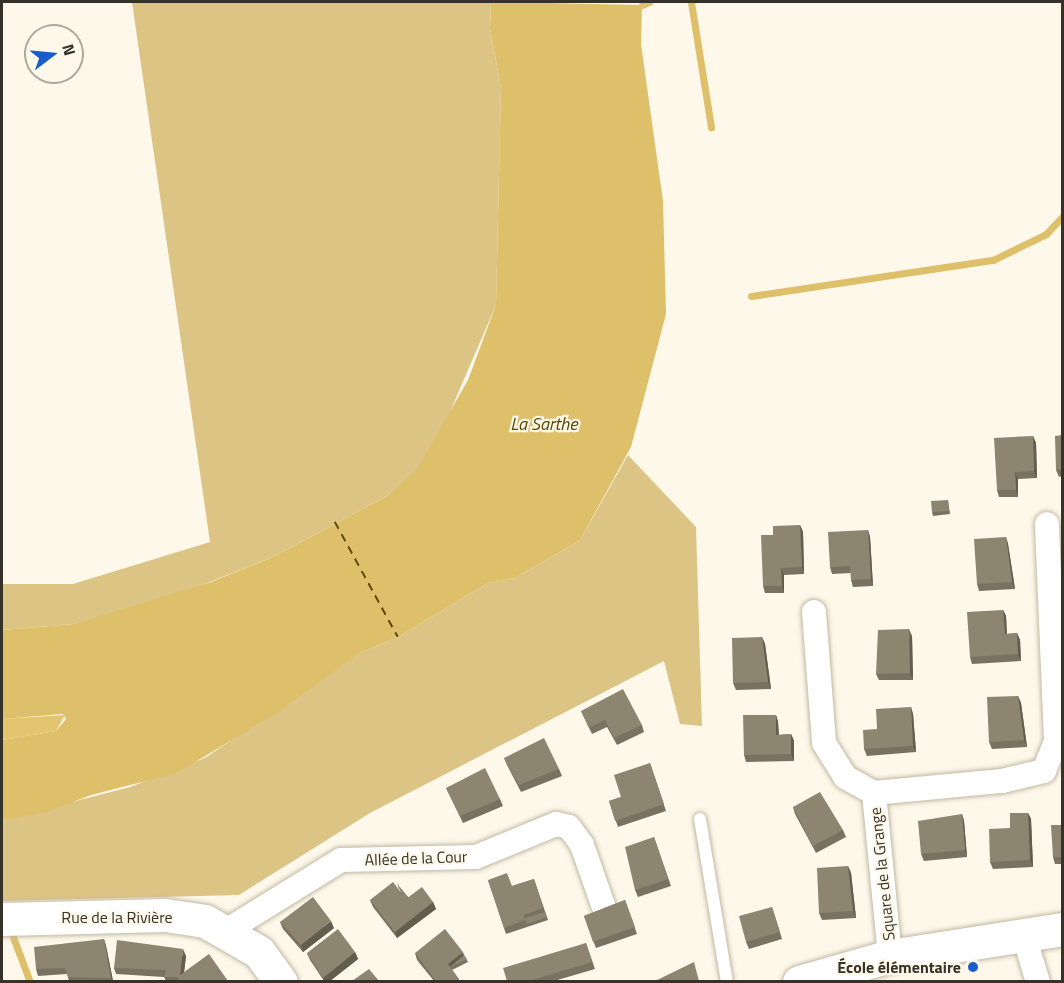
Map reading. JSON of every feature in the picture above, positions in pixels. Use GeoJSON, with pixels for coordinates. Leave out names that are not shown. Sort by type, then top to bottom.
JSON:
{"type":"FeatureCollection","features":[{"type":"Feature","properties":{"kind":"street","name":"Square de la Grange"},"geometry":{"type":"LineString","coordinates":[[814,612],[825,743],[845,777],[874,793],[1002,782],[1044,771],[1056,741],[1047,524]]}},
{"type":"Feature","properties":{"kind":"street","name":"Square de la Grange"},"geometry":{"type":"LineString","coordinates":[[874,793],[890,956]]}},
{"type":"Feature","properties":{"kind":"street","name":"Allée de la Cour"},"geometry":{"type":"LineString","coordinates":[[226,931],[341,860],[476,856],[556,824],[569,826],[582,845],[603,905]]}},
{"type":"Feature","properties":{"kind":"street","name":"Rue de la Rivière"},"geometry":{"type":"LineString","coordinates":[[2,919],[165,915],[205,921],[259,952],[281,981]]}},
{"type":"Feature","properties":{"kind":"street"},"geometry":{"type":"LineString","coordinates":[[799,981],[890,956],[1062,929]]}},
{"type":"Feature","properties":{"kind":"street"},"geometry":{"type":"LineString","coordinates":[[1024,936],[1038,981]]}},
{"type":"Feature","properties":{"kind":"lane"},"geometry":{"type":"LineString","coordinates":[[700,819],[727,981]]}},
{"type":"Feature","properties":{"kind":"shaded area"},"geometry":{"type":"Polygon","coordinates":[[[132,2],[491,2],[490,28],[501,88],[496,305],[446,421],[417,470],[387,496],[273,557],[161,601],[74,624],[2,630],[2,584],[73,584],[210,542],[132,2]]]}},
{"type":"Feature","properties":{"kind":"shaded area"},"geometry":{"type":"Polygon","coordinates":[[[628,455],[696,527],[702,726],[680,724],[664,661],[370,813],[239,895],[2,901],[2,820],[130,787],[205,758],[360,653],[398,637],[488,583],[515,578],[580,540],[628,455]]]}},
{"type":"Feature","properties":{"kind":"shaded area"},"geometry":{"type":"Polygon","coordinates":[[[65,715],[56,731],[2,740],[2,719],[65,715]]]}},
{"type":"Feature","properties":{"kind":"water","name":"La Sarthe"},"geometry":{"type":"Polygon","coordinates":[[[491,2],[642,5],[641,44],[663,201],[666,314],[631,447],[580,540],[515,578],[488,583],[398,637],[360,653],[275,714],[177,773],[91,795],[47,812],[2,820],[2,740],[56,731],[66,719],[63,714],[2,719],[2,630],[74,624],[211,582],[273,557],[387,496],[417,469],[468,380],[496,305],[501,88],[490,28],[491,2]]]}},
{"type":"Feature","properties":{"kind":"building"},"geometry":{"type":"Polygon","coordinates":[[[1062,435],[1062,469],[1056,470],[1055,436],[1062,435]]]}},
{"type":"Feature","properties":{"kind":"building"},"geometry":{"type":"Polygon","coordinates":[[[1033,436],[1034,471],[1015,472],[1016,490],[997,490],[994,438],[1033,436]]]}},
{"type":"Feature","properties":{"kind":"building"},"geometry":{"type":"Polygon","coordinates":[[[948,500],[949,511],[932,512],[931,501],[948,500]]]}},
{"type":"Feature","properties":{"kind":"building"},"geometry":{"type":"Polygon","coordinates":[[[800,525],[802,567],[781,568],[782,586],[763,586],[761,535],[773,535],[773,526],[800,525]]]}},
{"type":"Feature","properties":{"kind":"building"},"geometry":{"type":"Polygon","coordinates":[[[868,530],[871,579],[851,580],[850,566],[830,567],[828,532],[868,530]]]}},
{"type":"Feature","properties":{"kind":"building"},"geometry":{"type":"Polygon","coordinates":[[[1006,537],[1012,582],[977,584],[974,539],[1006,537]]]}},
{"type":"Feature","properties":{"kind":"building"},"geometry":{"type":"Polygon","coordinates":[[[1003,610],[1005,634],[1017,633],[1018,654],[970,657],[967,612],[1003,610]]]}},
{"type":"Feature","properties":{"kind":"building"},"geometry":{"type":"Polygon","coordinates":[[[909,629],[910,673],[876,674],[878,630],[909,629]]]}},
{"type":"Feature","properties":{"kind":"building"},"geometry":{"type":"Polygon","coordinates":[[[762,637],[768,682],[733,683],[732,638],[762,637]]]}},
{"type":"Feature","properties":{"kind":"building"},"geometry":{"type":"Polygon","coordinates":[[[623,689],[642,725],[614,738],[605,720],[589,728],[581,711],[623,689]]]}},
{"type":"Feature","properties":{"kind":"building"},"geometry":{"type":"Polygon","coordinates":[[[1018,696],[1024,740],[989,742],[987,697],[1018,696]]]}},
{"type":"Feature","properties":{"kind":"building"},"geometry":{"type":"Polygon","coordinates":[[[911,707],[913,746],[864,749],[863,730],[877,729],[876,709],[911,707]]]}},
{"type":"Feature","properties":{"kind":"building"},"geometry":{"type":"Polygon","coordinates":[[[743,715],[776,715],[776,735],[791,734],[791,754],[744,755],[743,715]]]}},
{"type":"Feature","properties":{"kind":"building"},"geometry":{"type":"Polygon","coordinates":[[[544,738],[559,769],[519,785],[504,758],[544,738]]]}},
{"type":"Feature","properties":{"kind":"building"},"geometry":{"type":"Polygon","coordinates":[[[650,763],[664,804],[615,821],[609,801],[621,797],[614,775],[650,763]]]}},
{"type":"Feature","properties":{"kind":"building"},"geometry":{"type":"Polygon","coordinates":[[[485,768],[500,799],[460,816],[446,788],[485,768]]]}},
{"type":"Feature","properties":{"kind":"building"},"geometry":{"type":"Polygon","coordinates":[[[820,792],[843,830],[813,846],[793,807],[820,792]]]}},
{"type":"Feature","properties":{"kind":"building"},"geometry":{"type":"Polygon","coordinates":[[[1010,813],[1028,813],[1030,860],[990,862],[989,829],[1010,828],[1010,813]]]}},
{"type":"Feature","properties":{"kind":"building"},"geometry":{"type":"Polygon","coordinates":[[[962,814],[965,850],[921,854],[918,821],[962,814]]]}},
{"type":"Feature","properties":{"kind":"building"},"geometry":{"type":"Polygon","coordinates":[[[1051,825],[1062,825],[1062,857],[1053,857],[1051,825]]]}},
{"type":"Feature","properties":{"kind":"building"},"geometry":{"type":"Polygon","coordinates":[[[654,837],[668,879],[635,890],[625,847],[654,837]]]}},
{"type":"Feature","properties":{"kind":"building"},"geometry":{"type":"Polygon","coordinates":[[[848,866],[853,911],[819,913],[817,868],[848,866]]]}},
{"type":"Feature","properties":{"kind":"building"},"geometry":{"type":"Polygon","coordinates":[[[507,873],[512,886],[534,879],[543,908],[524,915],[525,920],[504,928],[488,880],[507,873]]]}},
{"type":"Feature","properties":{"kind":"building"},"geometry":{"type":"Polygon","coordinates":[[[393,882],[406,899],[422,887],[433,902],[395,932],[370,900],[393,882]]]}},
{"type":"Feature","properties":{"kind":"building"},"geometry":{"type":"Polygon","coordinates":[[[397,884],[408,897],[406,899],[403,896],[397,884]]]}},
{"type":"Feature","properties":{"kind":"building"},"geometry":{"type":"Polygon","coordinates":[[[313,897],[331,921],[301,945],[280,922],[313,897]]]}},
{"type":"Feature","properties":{"kind":"building"},"geometry":{"type":"Polygon","coordinates":[[[625,900],[635,927],[593,942],[584,916],[625,900]]]}},
{"type":"Feature","properties":{"kind":"building"},"geometry":{"type":"Polygon","coordinates":[[[772,907],[780,932],[746,942],[739,916],[772,907]]]}},
{"type":"Feature","properties":{"kind":"building"},"geometry":{"type":"Polygon","coordinates":[[[545,912],[547,917],[527,924],[525,918],[545,912]]]}},
{"type":"Feature","properties":{"kind":"building"},"geometry":{"type":"Polygon","coordinates":[[[338,929],[355,952],[323,978],[307,953],[338,929]]]}},
{"type":"Feature","properties":{"kind":"building"},"geometry":{"type":"Polygon","coordinates":[[[445,929],[463,952],[448,964],[459,979],[456,981],[436,981],[415,953],[445,929]]]}},
{"type":"Feature","properties":{"kind":"building"},"geometry":{"type":"Polygon","coordinates":[[[104,939],[111,978],[68,977],[65,968],[36,969],[34,947],[104,939]]]}},
{"type":"Feature","properties":{"kind":"building"},"geometry":{"type":"Polygon","coordinates":[[[117,940],[183,949],[180,975],[209,954],[228,981],[181,981],[177,977],[164,977],[166,970],[114,968],[117,940]]]}},
{"type":"Feature","properties":{"kind":"building"},"geometry":{"type":"Polygon","coordinates":[[[586,943],[592,962],[529,981],[507,981],[503,968],[586,943]]]}},
{"type":"Feature","properties":{"kind":"building"},"geometry":{"type":"Polygon","coordinates":[[[464,955],[467,959],[449,968],[464,955]]]}},
{"type":"Feature","properties":{"kind":"building"},"geometry":{"type":"Polygon","coordinates":[[[694,962],[699,981],[655,981],[694,962]]]}},
{"type":"Feature","properties":{"kind":"building"},"geometry":{"type":"Polygon","coordinates":[[[369,969],[379,981],[352,981],[369,969]]]}},
{"type":"Feature","properties":{"kind":"waterway"},"geometry":{"type":"LineString","coordinates":[[642,5],[649,2]]}},
{"type":"Feature","properties":{"kind":"waterway"},"geometry":{"type":"LineString","coordinates":[[691,2],[711,127]]}},
{"type":"Feature","properties":{"kind":"waterway"},"geometry":{"type":"LineString","coordinates":[[751,296],[993,260],[1046,234],[1062,217]]}},
{"type":"Feature","properties":{"kind":"waterway"},"geometry":{"type":"LineString","coordinates":[[13,937],[30,982]]}},
{"type":"Feature","properties":{"kind":"ferry route"},"geometry":{"type":"LineString","coordinates":[[335,522],[398,637]]}},
{"type":"Feature","properties":{"kind":"place","name":"École élémentaire"},"geometry":{"type":"Point","coordinates":[973,967]}}]}
